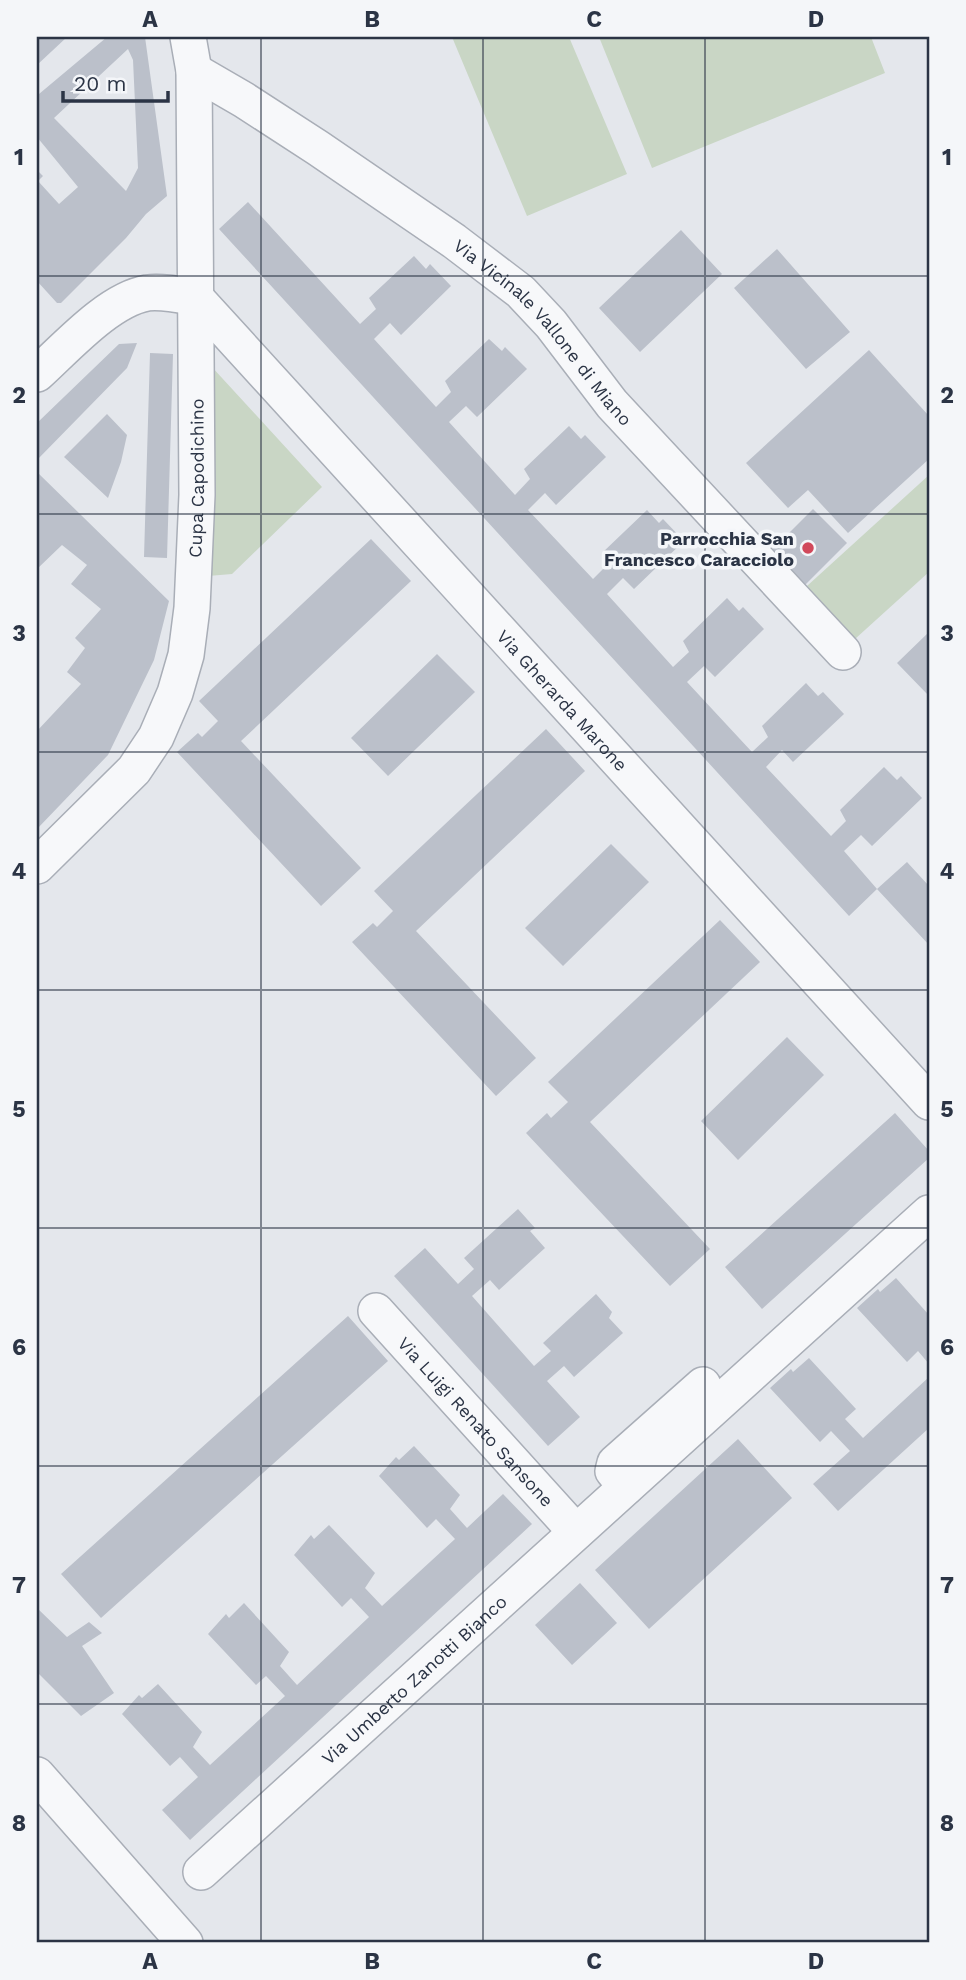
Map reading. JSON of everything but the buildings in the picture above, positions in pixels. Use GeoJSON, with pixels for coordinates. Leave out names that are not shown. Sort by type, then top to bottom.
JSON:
{"type":"FeatureCollection","features":[{"type":"Feature","properties":{"kind":"street","name":"Cupa Capodichino"},"geometry":{"type":"LineString","coordinates":[[37,866],[134,770],[156,737],[175,693],[186,655],[192,608],[197,495],[194,71],[188,37]]}},
{"type":"Feature","properties":{"kind":"street","name":"Via Vicinale Vallone di Miano"},"geometry":{"type":"LineString","coordinates":[[194,71],[318,148],[464,248],[521,292],[551,324],[570,353],[611,404],[843,652]]}},
{"type":"Feature","properties":{"kind":"street"},"geometry":{"type":"LineString","coordinates":[[37,374],[104,314],[124,301],[147,293],[196,298]]}},
{"type":"Feature","properties":{"kind":"street","name":"Via Gherarda Marone"},"geometry":{"type":"LineString","coordinates":[[196,298],[929,1102]]}},
{"type":"Feature","properties":{"kind":"street","name":"Via Umberto Zanotti Bianco"},"geometry":{"type":"LineString","coordinates":[[201,1872],[929,1213]]}},
{"type":"Feature","properties":{"kind":"street","name":"Via Luigi Renato Sansone"},"geometry":{"type":"LineString","coordinates":[[376,1311],[576,1532]]}},
{"type":"Feature","properties":{"kind":"street"},"geometry":{"type":"LineString","coordinates":[[37,1775],[185,1943]]}},
{"type":"Feature","properties":{"kind":"green space"},"geometry":{"type":"Polygon","coordinates":[[[452,37],[569,37],[627,174],[527,216],[452,37]]]}},
{"type":"Feature","properties":{"kind":"green space"},"geometry":{"type":"Polygon","coordinates":[[[599,37],[871,37],[885,73],[652,168],[599,37]]]}},
{"type":"Feature","properties":{"kind":"green space"},"geometry":{"type":"Polygon","coordinates":[[[211,366],[322,487],[232,574],[208,576],[211,366]]]}},
{"type":"Feature","properties":{"kind":"green space"},"geometry":{"type":"Polygon","coordinates":[[[929,475],[929,572],[855,639],[807,586],[929,475]]]}},
{"type":"Feature","properties":{"kind":"place","name":"Parrocchia San Francesco Caracciolo"},"geometry":{"type":"Point","coordinates":[808,548]}}]}
